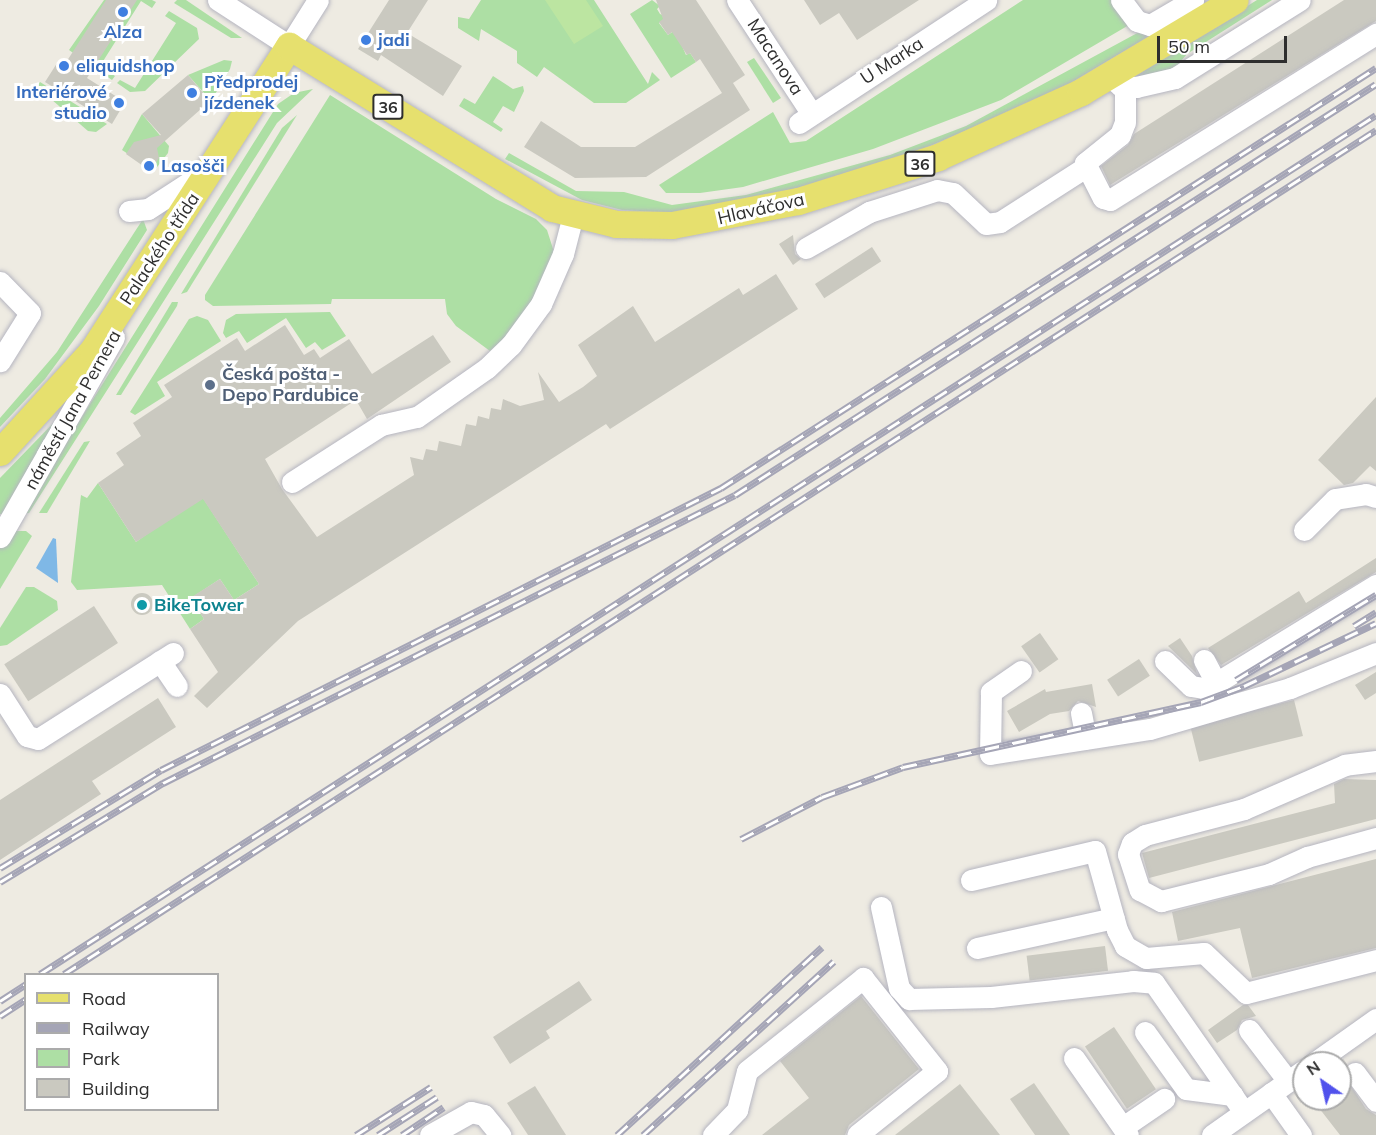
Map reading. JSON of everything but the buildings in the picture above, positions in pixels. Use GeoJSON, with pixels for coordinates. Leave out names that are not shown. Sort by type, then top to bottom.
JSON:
{"type":"FeatureCollection","features":[{"type":"Feature","properties":{"kind":"main road","name":"Hlaváčova"},"geometry":{"type":"LineString","coordinates":[[290,46],[539,201],[573,215],[616,224],[672,225],[798,201],[956,150],[1118,81],[1234,0]]}},
{"type":"Feature","properties":{"kind":"main road","name":"Palackého třída"},"geometry":{"type":"LineString","coordinates":[[0,452],[93,350],[161,250],[290,46]]}},
{"type":"Feature","properties":{"kind":"street"},"geometry":{"type":"LineString","coordinates":[[218,0],[290,46]]}},
{"type":"Feature","properties":{"kind":"street","name":"Palackého třída"},"geometry":{"type":"LineString","coordinates":[[290,46],[318,0]]}},
{"type":"Feature","properties":{"kind":"street","name":"Macanova"},"geometry":{"type":"LineString","coordinates":[[737,0],[805,118]]}},
{"type":"Feature","properties":{"kind":"street","name":"U Marka"},"geometry":{"type":"LineString","coordinates":[[805,118],[986,0]]}},
{"type":"Feature","properties":{"kind":"street"},"geometry":{"type":"LineString","coordinates":[[1121,0],[1142,25],[1158,22],[1193,0]]}},
{"type":"Feature","properties":{"kind":"street"},"geometry":{"type":"LineString","coordinates":[[806,248],[869,212],[937,190],[953,193],[986,224],[1000,222],[1084,168],[1088,157],[1120,135],[1125,122],[1118,81],[1154,85],[1185,73],[1300,0]]}},
{"type":"Feature","properties":{"kind":"street"},"geometry":{"type":"LineString","coordinates":[[1084,168],[1103,198],[1117,198],[1376,34]]}},
{"type":"Feature","properties":{"kind":"street"},"geometry":{"type":"LineString","coordinates":[[129,211],[148,209],[213,166]]}},
{"type":"Feature","properties":{"kind":"street"},"geometry":{"type":"LineString","coordinates":[[292,482],[381,424],[417,417],[487,368],[511,345],[541,304],[563,254],[573,215]]}},
{"type":"Feature","properties":{"kind":"street","name":"náměstí Jana Pernera"},"geometry":{"type":"LineString","coordinates":[[0,537],[58,441],[161,250]]}},
{"type":"Feature","properties":{"kind":"street"},"geometry":{"type":"LineString","coordinates":[[0,282],[30,313],[0,361]]}},
{"type":"Feature","properties":{"kind":"street"},"geometry":{"type":"LineString","coordinates":[[1304,530],[1335,499],[1374,492]]}},
{"type":"Feature","properties":{"kind":"street"},"geometry":{"type":"LineString","coordinates":[[1165,661],[1191,686],[1212,685],[1376,585]]}},
{"type":"Feature","properties":{"kind":"street"},"geometry":{"type":"LineString","coordinates":[[1021,671],[991,692],[988,753],[1150,729],[1306,682],[1376,653]]}},
{"type":"Feature","properties":{"kind":"street"},"geometry":{"type":"LineString","coordinates":[[0,694],[27,736],[38,739],[167,657],[177,687]]}},
{"type":"Feature","properties":{"kind":"street"},"geometry":{"type":"LineString","coordinates":[[1204,660],[1217,709]]}},
{"type":"Feature","properties":{"kind":"street"},"geometry":{"type":"LineString","coordinates":[[1081,713],[1086,739]]}},
{"type":"Feature","properties":{"kind":"street"},"geometry":{"type":"LineString","coordinates":[[1376,761],[1345,765],[1244,809],[1145,835],[1132,843],[1128,854],[1140,891],[1161,901],[1269,874],[1307,857],[1376,838]]}},
{"type":"Feature","properties":{"kind":"street"},"geometry":{"type":"LineString","coordinates":[[971,880],[1095,851],[1120,938],[1139,956],[1158,958],[1204,953],[1246,993],[1376,960]]}},
{"type":"Feature","properties":{"kind":"street"},"geometry":{"type":"LineString","coordinates":[[881,907],[904,997],[916,1001],[991,998],[1133,981],[1154,983],[1239,1103]]}},
{"type":"Feature","properties":{"kind":"street"},"geometry":{"type":"LineString","coordinates":[[977,948],[1114,918]]}},
{"type":"Feature","properties":{"kind":"street"},"geometry":{"type":"LineString","coordinates":[[713,1135],[736,1110],[747,1071],[863,978],[937,1071],[857,1135]]}},
{"type":"Feature","properties":{"kind":"street"},"geometry":{"type":"LineString","coordinates":[[1331,1051],[1376,1019]]}},
{"type":"Feature","properties":{"kind":"street"},"geometry":{"type":"LineString","coordinates":[[1250,1030],[1288,1081],[1301,1135]]}},
{"type":"Feature","properties":{"kind":"street"},"geometry":{"type":"LineString","coordinates":[[1145,1032],[1186,1089],[1239,1103]]}},
{"type":"Feature","properties":{"kind":"street"},"geometry":{"type":"LineString","coordinates":[[1074,1058],[1125,1131],[1164,1099]]}},
{"type":"Feature","properties":{"kind":"street"},"geometry":{"type":"LineString","coordinates":[[1354,1073],[1376,1101]]}},
{"type":"Feature","properties":{"kind":"street"},"geometry":{"type":"LineString","coordinates":[[1212,1135],[1239,1103],[1288,1081]]}},
{"type":"Feature","properties":{"kind":"street"},"geometry":{"type":"LineString","coordinates":[[430,1135],[471,1112],[484,1115],[500,1135]]}},
{"type":"Feature","properties":{"kind":"green space"},"geometry":{"type":"Polygon","coordinates":[[[104,0],[152,0],[156,2],[152,8],[141,1],[100,66],[115,76],[112,80],[69,50],[104,0]]]}},
{"type":"Feature","properties":{"kind":"green space"},"geometry":{"type":"Polygon","coordinates":[[[177,0],[186,0],[242,38],[231,38],[174,3],[177,0]]]}},
{"type":"Feature","properties":{"kind":"green space"},"geometry":{"type":"Polygon","coordinates":[[[481,0],[594,0],[648,84],[652,72],[660,80],[626,103],[594,103],[544,67],[537,77],[517,63],[517,51],[481,29],[479,41],[458,28],[458,17],[469,19],[481,0]]]}},
{"type":"Feature","properties":{"kind":"green space"},"geometry":{"type":"Polygon","coordinates":[[[545,0],[586,0],[603,26],[574,44],[545,0]]]}},
{"type":"Feature","properties":{"kind":"green space"},"geometry":{"type":"Polygon","coordinates":[[[652,0],[660,6],[657,9],[660,14],[667,17],[659,23],[668,35],[675,30],[686,55],[690,53],[696,62],[671,78],[630,14],[652,0]]]}},
{"type":"Feature","properties":{"kind":"green space"},"geometry":{"type":"Polygon","coordinates":[[[1023,0],[1113,0],[1129,25],[1001,100],[873,149],[743,187],[700,193],[666,193],[659,185],[773,112],[790,143],[806,141],[1023,0]]]}},
{"type":"Feature","properties":{"kind":"green space"},"geometry":{"type":"Polygon","coordinates":[[[1257,0],[1272,0],[1187,54],[1176,67],[1135,80],[1133,77],[1257,0]]]}},
{"type":"Feature","properties":{"kind":"green space"},"geometry":{"type":"Polygon","coordinates":[[[169,11],[197,28],[199,39],[145,91],[130,92],[117,83],[120,80],[135,88],[176,23],[165,16],[169,11]]]}},
{"type":"Feature","properties":{"kind":"green space"},"geometry":{"type":"Polygon","coordinates":[[[1166,26],[1054,93],[911,154],[815,185],[675,213],[622,210],[582,200],[505,159],[509,153],[576,191],[624,192],[672,205],[746,195],[890,155],[966,126],[1141,31],[1166,26]]]}},
{"type":"Feature","properties":{"kind":"green space"},"geometry":{"type":"Polygon","coordinates":[[[754,58],[781,98],[773,103],[747,62],[754,58]]]}},
{"type":"Feature","properties":{"kind":"green space"},"geometry":{"type":"Polygon","coordinates":[[[224,60],[232,61],[230,69],[211,101],[188,75],[224,60]]]}},
{"type":"Feature","properties":{"kind":"green space"},"geometry":{"type":"Polygon","coordinates":[[[493,76],[513,89],[523,86],[524,91],[514,112],[503,106],[493,122],[503,129],[501,132],[459,106],[464,98],[475,104],[493,76]]]}},
{"type":"Feature","properties":{"kind":"green space"},"geometry":{"type":"Polygon","coordinates":[[[40,82],[107,124],[96,132],[88,131],[37,87],[40,82]]]}},
{"type":"Feature","properties":{"kind":"green space"},"geometry":{"type":"Polygon","coordinates":[[[313,89],[277,123],[29,513],[21,514],[278,104],[294,93],[313,89]]]}},
{"type":"Feature","properties":{"kind":"green space"},"geometry":{"type":"Polygon","coordinates":[[[330,95],[496,199],[536,219],[547,230],[554,252],[533,300],[511,332],[490,351],[456,326],[447,314],[445,299],[332,299],[331,304],[213,306],[205,300],[205,295],[330,95]]]}},
{"type":"Feature","properties":{"kind":"green space"},"geometry":{"type":"Polygon","coordinates":[[[142,114],[169,146],[168,153],[154,171],[122,150],[142,114]]]}},
{"type":"Feature","properties":{"kind":"green space"},"geometry":{"type":"Polygon","coordinates":[[[297,115],[187,292],[181,294],[282,128],[297,115]]]}},
{"type":"Feature","properties":{"kind":"green space"},"geometry":{"type":"Polygon","coordinates":[[[143,219],[147,230],[99,306],[45,379],[0,427],[0,418],[57,352],[143,219]]]}},
{"type":"Feature","properties":{"kind":"green space"},"geometry":{"type":"Polygon","coordinates":[[[172,302],[178,302],[177,306],[121,395],[116,395],[172,302]]]}},
{"type":"Feature","properties":{"kind":"green space"},"geometry":{"type":"Polygon","coordinates":[[[330,312],[346,336],[322,350],[315,342],[306,348],[286,318],[247,343],[239,331],[226,338],[223,333],[226,320],[236,314],[330,312]]]}},
{"type":"Feature","properties":{"kind":"green space"},"geometry":{"type":"Polygon","coordinates":[[[197,316],[208,320],[221,341],[157,382],[165,396],[135,415],[130,412],[189,319],[197,316]]]}},
{"type":"Feature","properties":{"kind":"green space"},"geometry":{"type":"Polygon","coordinates":[[[61,415],[7,514],[0,514],[0,478],[61,415]]]}},
{"type":"Feature","properties":{"kind":"green space"},"geometry":{"type":"Polygon","coordinates":[[[90,441],[47,513],[39,513],[84,442],[90,441]]]}},
{"type":"Feature","properties":{"kind":"green space"},"geometry":{"type":"Polygon","coordinates":[[[98,483],[136,542],[201,495],[259,584],[234,600],[220,579],[191,598],[204,619],[190,629],[162,585],[77,590],[71,582],[81,495],[87,498],[98,483]]]}},
{"type":"Feature","properties":{"kind":"green space"},"geometry":{"type":"Polygon","coordinates":[[[10,531],[26,531],[32,536],[0,589],[0,547],[10,531]]]}},
{"type":"Feature","properties":{"kind":"green space"},"geometry":{"type":"Polygon","coordinates":[[[26,587],[34,587],[57,601],[58,610],[7,645],[0,646],[0,628],[26,587]]]}},
{"type":"Feature","properties":{"kind":"water"},"geometry":{"type":"Polygon","coordinates":[[[53,538],[56,539],[58,583],[36,568],[53,538]]]}},
{"type":"Feature","properties":{"kind":"railway"},"geometry":{"type":"LineString","coordinates":[[0,868],[161,770],[721,488],[1376,68]]}},
{"type":"Feature","properties":{"kind":"railway"},"geometry":{"type":"LineString","coordinates":[[0,882],[163,783],[735,495],[1376,84]]}},
{"type":"Feature","properties":{"kind":"railway"},"geometry":{"type":"LineString","coordinates":[[42,973],[1376,115]]}},
{"type":"Feature","properties":{"kind":"railway"},"geometry":{"type":"LineString","coordinates":[[66,973],[1376,130]]}},
{"type":"Feature","properties":{"kind":"railway"},"geometry":{"type":"LineString","coordinates":[[1236,680],[1376,595]]}},
{"type":"Feature","properties":{"kind":"railway"},"geometry":{"type":"LineString","coordinates":[[1354,626],[1376,612]]}},
{"type":"Feature","properties":{"kind":"railway"},"geometry":{"type":"LineString","coordinates":[[741,839],[822,797],[903,767],[1201,702],[1244,686],[1376,623]]}},
{"type":"Feature","properties":{"kind":"railway"},"geometry":{"type":"LineString","coordinates":[[617,1135],[822,947]]}},
{"type":"Feature","properties":{"kind":"railway"},"geometry":{"type":"LineString","coordinates":[[643,1135],[834,961]]}},
{"type":"Feature","properties":{"kind":"railway"},"geometry":{"type":"LineString","coordinates":[[0,1001],[24,985]]}},
{"type":"Feature","properties":{"kind":"railway"},"geometry":{"type":"LineString","coordinates":[[0,1016],[24,1000]]}},
{"type":"Feature","properties":{"kind":"railway"},"geometry":{"type":"LineString","coordinates":[[356,1135],[431,1087]]}},
{"type":"Feature","properties":{"kind":"railway"},"geometry":{"type":"LineString","coordinates":[[378,1135],[437,1097]]}},
{"type":"Feature","properties":{"kind":"railway"},"geometry":{"type":"LineString","coordinates":[[402,1135],[444,1107]]}},
{"type":"Feature","properties":{"kind":"place","name":"Alza"},"geometry":{"type":"Point","coordinates":[123,12]}},
{"type":"Feature","properties":{"kind":"place","name":"jadi"},"geometry":{"type":"Point","coordinates":[366,40]}},
{"type":"Feature","properties":{"kind":"place","name":"eliquidshop"},"geometry":{"type":"Point","coordinates":[64,66]}},
{"type":"Feature","properties":{"kind":"place","name":"Předprodej jízdenek"},"geometry":{"type":"Point","coordinates":[192,93]}},
{"type":"Feature","properties":{"kind":"place","name":"Interiérové studio"},"geometry":{"type":"Point","coordinates":[119,103]}},
{"type":"Feature","properties":{"kind":"place","name":"Lasošči"},"geometry":{"type":"Point","coordinates":[149,166]}},
{"type":"Feature","properties":{"kind":"place","name":"Česká pošta - Depo Pardubice"},"geometry":{"type":"Point","coordinates":[210,385]}},
{"type":"Feature","properties":{"kind":"place","name":"BikeTower"},"geometry":{"type":"Point","coordinates":[142,605]}}]}
